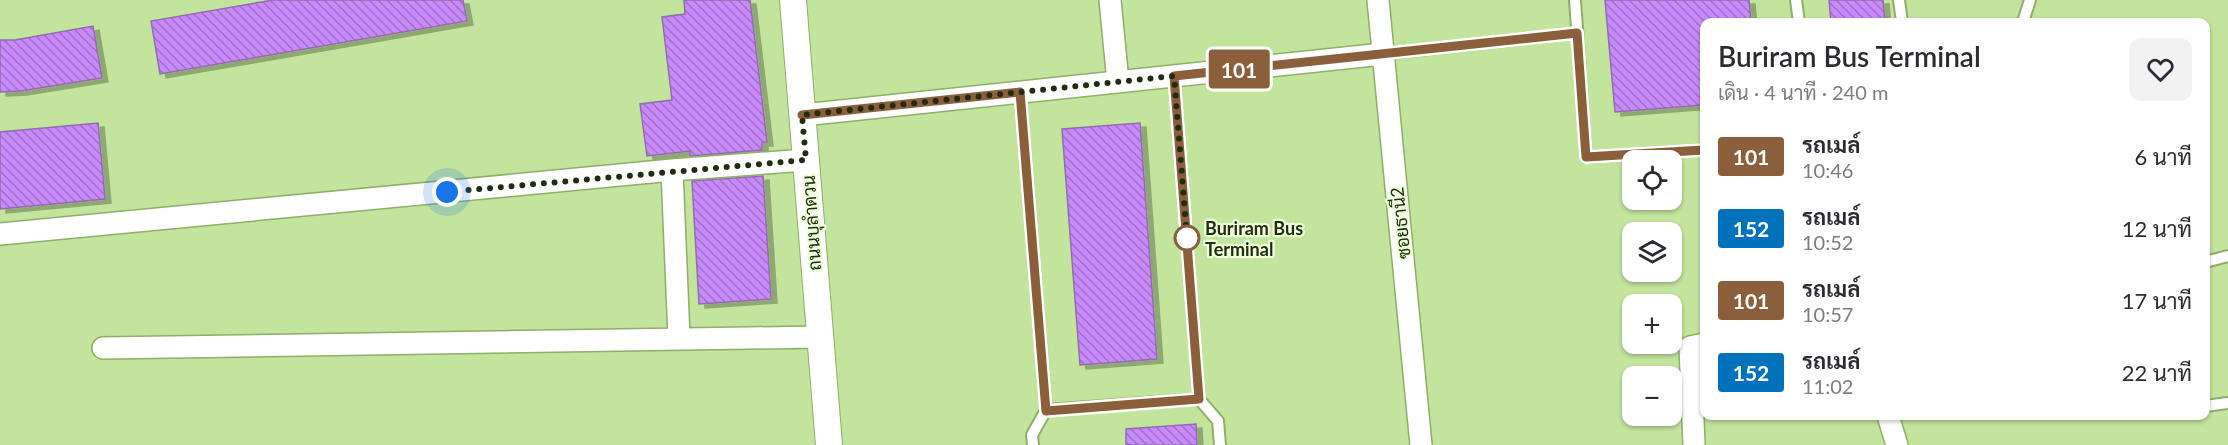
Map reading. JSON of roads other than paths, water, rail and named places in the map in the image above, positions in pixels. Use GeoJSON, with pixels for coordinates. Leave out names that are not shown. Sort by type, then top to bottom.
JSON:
{"type":"FeatureCollection","features":[{"type":"Feature","properties":{"kind":"street","name":"ถนนบุลำดวน"},"geometry":{"type":"LineString","coordinates":[[793,0],[829,445]]}},
{"type":"Feature","properties":{"kind":"street"},"geometry":{"type":"LineString","coordinates":[[1110,0],[1118,82]]}},
{"type":"Feature","properties":{"kind":"street","name":"ซอยธานี2"},"geometry":{"type":"LineString","coordinates":[[1378,0],[1421,445]]}},
{"type":"Feature","properties":{"kind":"street"},"geometry":{"type":"LineString","coordinates":[[802,115],[1383,54]]}},
{"type":"Feature","properties":{"kind":"street"},"geometry":{"type":"LineString","coordinates":[[0,234],[672,170],[806,160]]}},
{"type":"Feature","properties":{"kind":"street"},"geometry":{"type":"LineString","coordinates":[[672,170],[680,338]]}},
{"type":"Feature","properties":{"kind":"street"},"geometry":{"type":"LineString","coordinates":[[104,348],[820,337]]}},
{"type":"Feature","properties":{"kind":"street"},"geometry":{"type":"LineString","coordinates":[[1694,445],[1690,347],[1700,345]]}},
{"type":"Feature","properties":{"kind":"street"},"geometry":{"type":"LineString","coordinates":[[1889,420],[1897,445]]}},
{"type":"Feature","properties":{"kind":"lane"},"geometry":{"type":"LineString","coordinates":[[1575,0],[1586,157],[1700,150]]}},
{"type":"Feature","properties":{"kind":"lane"},"geometry":{"type":"LineString","coordinates":[[1796,0],[1798,18]]}},
{"type":"Feature","properties":{"kind":"lane"},"geometry":{"type":"LineString","coordinates":[[1899,0],[1901,18]]}},
{"type":"Feature","properties":{"kind":"lane"},"geometry":{"type":"LineString","coordinates":[[2024,18],[2030,0]]}},
{"type":"Feature","properties":{"kind":"lane"},"geometry":{"type":"LineString","coordinates":[[1383,54],[1577,33]]}},
{"type":"Feature","properties":{"kind":"lane"},"geometry":{"type":"LineString","coordinates":[[1174,76],[1199,399],[1218,421],[1220,445]]}},
{"type":"Feature","properties":{"kind":"lane"},"geometry":{"type":"LineString","coordinates":[[1020,92],[1046,411],[1032,435],[1033,445]]}},
{"type":"Feature","properties":{"kind":"lane"},"geometry":{"type":"LineString","coordinates":[[2210,261],[2228,256]]}},
{"type":"Feature","properties":{"kind":"lane"},"geometry":{"type":"LineString","coordinates":[[1046,411],[1199,399]]}},
{"type":"Feature","properties":{"kind":"lane"},"geometry":{"type":"LineString","coordinates":[[2210,405],[2228,403]]}},
{"type":"Feature","properties":{"kind":"place","name":"Buriram Bus Terminal"},"geometry":{"type":"Point","coordinates":[1187,238]}}]}
